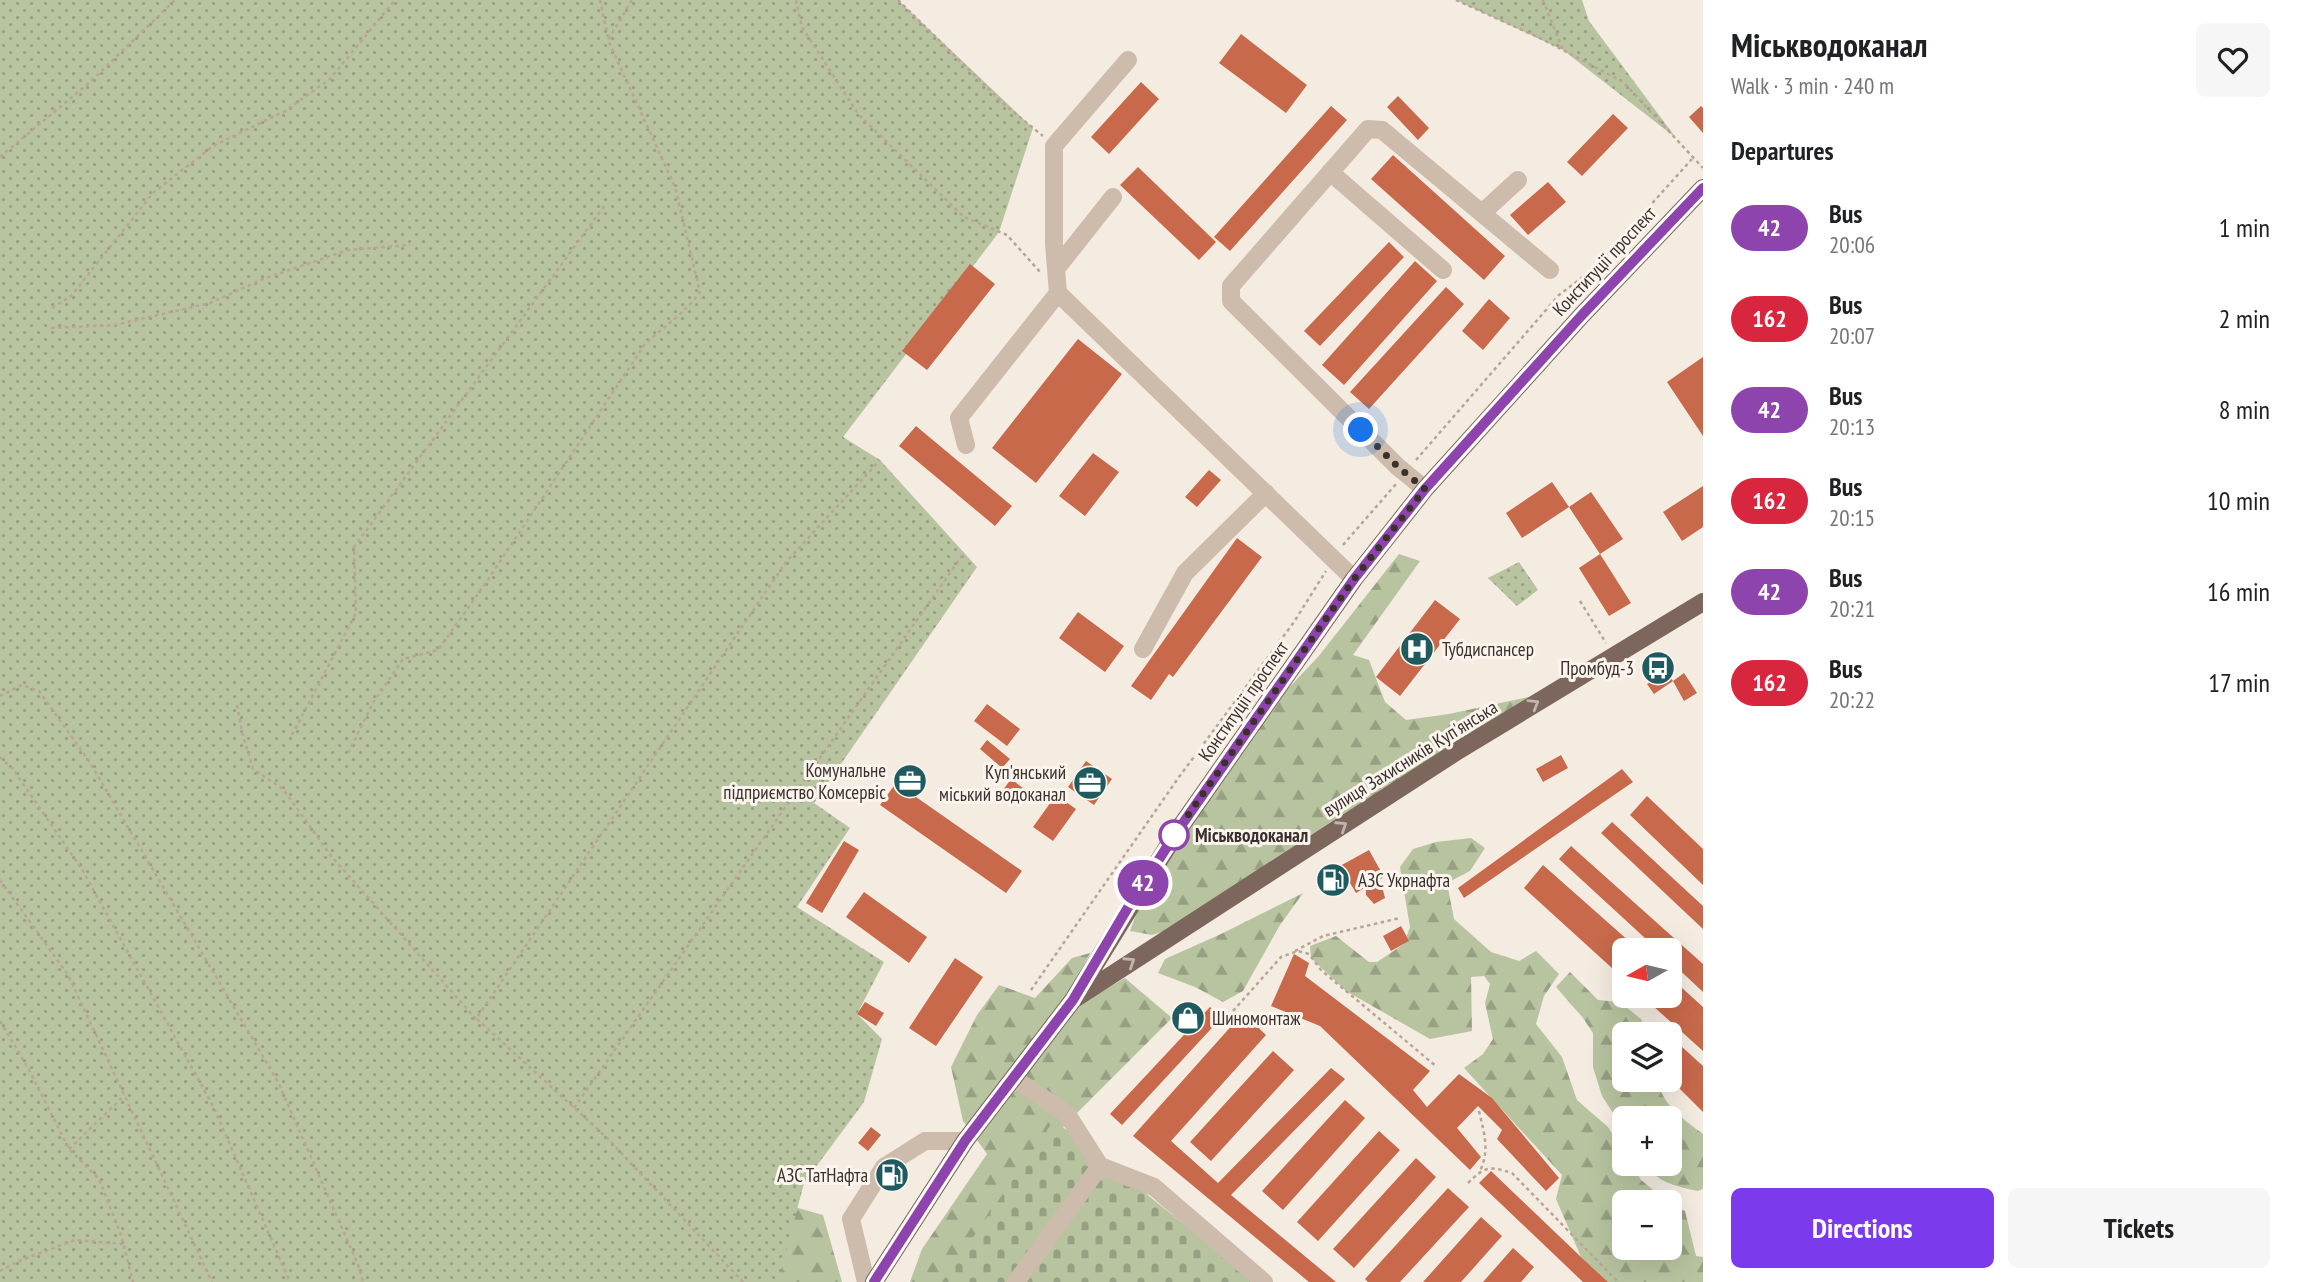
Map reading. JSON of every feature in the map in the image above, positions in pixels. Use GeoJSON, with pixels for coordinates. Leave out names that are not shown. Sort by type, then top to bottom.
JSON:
{"type":"FeatureCollection","features":[{"type":"Feature","properties":{"kind":"main road","name":"Конституції проспект"},"geometry":{"type":"LineString","coordinates":[[874,1282],[965,1141],[1073,1000],[1176,833],[1354,579],[1425,489],[1582,315],[1703,188]]}},
{"type":"Feature","properties":{"kind":"main road","name":"вулиця Захисників Куп'янська"},"geometry":{"type":"LineString","coordinates":[[1073,1000],[1459,750],[1703,602]]}},
{"type":"Feature","properties":{"kind":"lane"},"geometry":{"type":"LineString","coordinates":[[1128,60],[1054,146],[1049,271],[1058,293],[1354,579]]}},
{"type":"Feature","properties":{"kind":"lane"},"geometry":{"type":"LineString","coordinates":[[1425,489],[1398,467],[1231,301],[1231,286],[1368,129],[1382,130],[1550,270]]}},
{"type":"Feature","properties":{"kind":"lane"},"geometry":{"type":"LineString","coordinates":[[1330,172],[1443,270]]}},
{"type":"Feature","properties":{"kind":"lane"},"geometry":{"type":"LineString","coordinates":[[1482,213],[1518,180]]}},
{"type":"Feature","properties":{"kind":"lane"},"geometry":{"type":"LineString","coordinates":[[1049,271],[1113,197]]}},
{"type":"Feature","properties":{"kind":"lane"},"geometry":{"type":"LineString","coordinates":[[966,445],[959,418],[1058,293]]}},
{"type":"Feature","properties":{"kind":"lane"},"geometry":{"type":"LineString","coordinates":[[1143,649],[1185,573],[1266,493]]}},
{"type":"Feature","properties":{"kind":"lane"},"geometry":{"type":"LineString","coordinates":[[1013,1078],[1067,1114],[1100,1166],[1154,1187],[1264,1282]]}},
{"type":"Feature","properties":{"kind":"lane"},"geometry":{"type":"LineString","coordinates":[[866,1282],[851,1219],[884,1167],[925,1141],[965,1141]]}},
{"type":"Feature","properties":{"kind":"lane"},"geometry":{"type":"LineString","coordinates":[[1016,1282],[1100,1166]]}},
{"type":"Feature","properties":{"kind":"path"},"geometry":{"type":"LineString","coordinates":[[0,156],[90,82],[175,0]]}},
{"type":"Feature","properties":{"kind":"path"},"geometry":{"type":"LineString","coordinates":[[52,308],[71,296],[153,193],[213,146],[285,111],[330,79],[395,0]]}},
{"type":"Feature","properties":{"kind":"path"},"geometry":{"type":"LineString","coordinates":[[348,753],[373,703],[403,659],[438,650],[645,344],[680,312],[688,309],[700,292],[675,187],[608,40],[600,0]]}},
{"type":"Feature","properties":{"kind":"path"},"geometry":{"type":"LineString","coordinates":[[608,40],[632,0]]}},
{"type":"Feature","properties":{"kind":"path"},"geometry":{"type":"LineString","coordinates":[[796,0],[802,27],[858,114],[964,217],[1007,235],[1049,271]]}},
{"type":"Feature","properties":{"kind":"path"},"geometry":{"type":"LineString","coordinates":[[898,0],[1006,106],[1054,146]]}},
{"type":"Feature","properties":{"kind":"path"},"geometry":{"type":"LineString","coordinates":[[1456,0],[1563,50],[1623,82],[1703,168]]}},
{"type":"Feature","properties":{"kind":"path"},"geometry":{"type":"LineString","coordinates":[[1543,0],[1563,50]]}},
{"type":"Feature","properties":{"kind":"path"},"geometry":{"type":"LineString","coordinates":[[292,735],[356,613],[354,547],[605,205]]}},
{"type":"Feature","properties":{"kind":"path"},"geometry":{"type":"LineString","coordinates":[[51,328],[115,325],[210,303],[262,279],[348,250],[410,246]]}},
{"type":"Feature","properties":{"kind":"path"},"geometry":{"type":"LineString","coordinates":[[477,1019],[786,562],[880,460]]}},
{"type":"Feature","properties":{"kind":"path"},"geometry":{"type":"LineString","coordinates":[[574,1108],[964,553]]}},
{"type":"Feature","properties":{"kind":"path"},"geometry":{"type":"LineString","coordinates":[[1580,601],[1606,644],[1619,653],[1634,675]]}},
{"type":"Feature","properties":{"kind":"path"},"geometry":{"type":"LineString","coordinates":[[0,696],[22,685],[39,691],[89,761],[278,1082],[359,1267],[363,1282]]}},
{"type":"Feature","properties":{"kind":"path"},"geometry":{"type":"LineString","coordinates":[[237,705],[253,769],[283,789],[332,858],[477,1019],[606,1137],[743,1282]]}},
{"type":"Feature","properties":{"kind":"path"},"geometry":{"type":"LineString","coordinates":[[0,757],[13,769],[83,871],[213,1106],[290,1282]]}},
{"type":"Feature","properties":{"kind":"path"},"geometry":{"type":"LineString","coordinates":[[0,880],[68,975],[212,1282]]}},
{"type":"Feature","properties":{"kind":"path"},"geometry":{"type":"LineString","coordinates":[[1233,1011],[1281,957],[1322,936],[1400,918]]}},
{"type":"Feature","properties":{"kind":"path"},"geometry":{"type":"LineString","coordinates":[[1286,955],[1298,951],[1309,954],[1321,970],[1437,1067]]}},
{"type":"Feature","properties":{"kind":"path"},"geometry":{"type":"LineString","coordinates":[[0,1021],[28,1068],[69,1149],[99,1179],[124,1244],[133,1282]]}},
{"type":"Feature","properties":{"kind":"path"},"geometry":{"type":"LineString","coordinates":[[69,1149],[124,1096]]}},
{"type":"Feature","properties":{"kind":"path"},"geometry":{"type":"LineString","coordinates":[[1468,1183],[1480,1171],[1486,1157],[1486,1143],[1479,1111]]}},
{"type":"Feature","properties":{"kind":"path"},"geometry":{"type":"LineString","coordinates":[[1480,1171],[1497,1168],[1513,1173],[1618,1282]]}},
{"type":"Feature","properties":{"kind":"path"},"geometry":{"type":"LineString","coordinates":[[0,1271],[75,1240],[124,1244]]}},
{"type":"Feature","properties":{"kind":"green space"},"geometry":{"type":"Polygon","coordinates":[[[0,0],[898,0],[1033,128],[999,232],[843,437],[880,460],[977,567],[814,803],[850,828],[797,907],[884,962],[857,1014],[882,1039],[864,1102],[804,1183],[778,1282],[0,1282],[0,0]]]}},
{"type":"Feature","properties":{"kind":"green space"},"geometry":{"type":"Polygon","coordinates":[[[1456,0],[1582,0],[1589,21],[1676,138],[1563,50],[1456,0]]]}},
{"type":"Feature","properties":{"kind":"green space"},"geometry":{"type":"Polygon","coordinates":[[[1399,554],[1420,561],[1353,655],[1369,660],[1385,702],[1406,720],[1449,714],[1538,695],[1175,928],[1152,935],[1130,931],[1144,893],[1262,716],[1318,657],[1399,554]]]}},
{"type":"Feature","properties":{"kind":"green space"},"geometry":{"type":"Polygon","coordinates":[[[1519,562],[1538,590],[1517,606],[1488,578],[1519,562]]]}},
{"type":"Feature","properties":{"kind":"green space"},"geometry":{"type":"Polygon","coordinates":[[[1471,838],[1485,848],[1470,871],[1447,883],[1454,919],[1491,952],[1519,961],[1536,951],[1559,974],[1544,996],[1536,1024],[1562,1057],[1577,1100],[1612,1133],[1612,1176],[1638,1176],[1653,1190],[1612,1190],[1612,1260],[1682,1260],[1682,1209],[1685,1211],[1696,1256],[1703,1257],[1703,1282],[1608,1282],[1581,1257],[1556,1199],[1562,1175],[1464,1068],[1483,1054],[1493,1039],[1485,1003],[1490,984],[1484,976],[1471,977],[1472,1031],[1430,1039],[1346,991],[1311,958],[1310,946],[1336,936],[1369,962],[1377,962],[1404,944],[1410,927],[1400,867],[1413,849],[1436,842],[1471,838]]]}},
{"type":"Feature","properties":{"kind":"green space"},"geometry":{"type":"Polygon","coordinates":[[[1303,893],[1280,925],[1243,991],[1223,1002],[1195,987],[1158,973],[1165,959],[1303,893]]]}},
{"type":"Feature","properties":{"kind":"green space"},"geometry":{"type":"Polygon","coordinates":[[[1090,953],[1071,991],[1090,998],[1125,978],[1172,1018],[1063,1127],[1045,1150],[1014,1282],[910,1282],[922,1249],[987,1154],[963,1121],[951,1067],[977,1015],[999,985],[1035,998],[1072,958],[1090,953]]]}},
{"type":"Feature","properties":{"kind":"green space"},"geometry":{"type":"Polygon","coordinates":[[[1570,972],[1598,1000],[1612,1001],[1612,1008],[1627,1008],[1641,1019],[1642,1022],[1612,1022],[1612,1092],[1662,1092],[1671,1106],[1612,1106],[1612,1111],[1602,1096],[1593,1067],[1593,1033],[1556,987],[1570,972]]]}},
{"type":"Feature","properties":{"kind":"green space"},"geometry":{"type":"Polygon","coordinates":[[[1682,1118],[1703,1134],[1703,1189],[1698,1191],[1668,1183],[1657,1176],[1682,1176],[1682,1118]]]}},
{"type":"Feature","properties":{"kind":"green space"},"geometry":{"type":"Polygon","coordinates":[[[1054,1120],[1256,1282],[942,1282],[1054,1120]]]}},
{"type":"Feature","properties":{"kind":"green space"},"geometry":{"type":"Polygon","coordinates":[[[798,1208],[823,1215],[842,1282],[752,1282],[762,1223],[798,1208]]]}},
{"type":"Feature","properties":{"kind":"building"},"geometry":{"type":"Polygon","coordinates":[[[1241,34],[1307,85],[1286,113],[1219,63],[1241,34]]]}},
{"type":"Feature","properties":{"kind":"building"},"geometry":{"type":"Polygon","coordinates":[[[1141,82],[1159,99],[1109,154],[1091,137],[1141,82]]]}},
{"type":"Feature","properties":{"kind":"building"},"geometry":{"type":"Polygon","coordinates":[[[1398,96],[1429,128],[1418,140],[1387,107],[1398,96]]]}},
{"type":"Feature","properties":{"kind":"building"},"geometry":{"type":"Polygon","coordinates":[[[1331,106],[1347,120],[1230,251],[1214,237],[1331,106]]]}},
{"type":"Feature","properties":{"kind":"building"},"geometry":{"type":"Polygon","coordinates":[[[1701,106],[1703,108],[1703,133],[1689,117],[1701,106]]]}},
{"type":"Feature","properties":{"kind":"building"},"geometry":{"type":"Polygon","coordinates":[[[1613,114],[1628,128],[1582,176],[1567,162],[1613,114]]]}},
{"type":"Feature","properties":{"kind":"building"},"geometry":{"type":"Polygon","coordinates":[[[1393,155],[1505,256],[1484,280],[1371,179],[1393,155]]]}},
{"type":"Feature","properties":{"kind":"building"},"geometry":{"type":"Polygon","coordinates":[[[1138,167],[1216,242],[1199,260],[1120,185],[1138,167]]]}},
{"type":"Feature","properties":{"kind":"building"},"geometry":{"type":"Polygon","coordinates":[[[1548,182],[1566,202],[1528,235],[1510,215],[1548,182]]]}},
{"type":"Feature","properties":{"kind":"building"},"geometry":{"type":"Polygon","coordinates":[[[1389,242],[1404,257],[1320,346],[1304,331],[1389,242]]]}},
{"type":"Feature","properties":{"kind":"building"},"geometry":{"type":"Polygon","coordinates":[[[1415,261],[1437,281],[1344,385],[1322,365],[1415,261]]]}},
{"type":"Feature","properties":{"kind":"building"},"geometry":{"type":"Polygon","coordinates":[[[970,264],[995,284],[927,370],[902,351],[970,264]]]}},
{"type":"Feature","properties":{"kind":"building"},"geometry":{"type":"Polygon","coordinates":[[[1446,287],[1464,304],[1369,409],[1350,392],[1446,287]]]}},
{"type":"Feature","properties":{"kind":"building"},"geometry":{"type":"Polygon","coordinates":[[[1489,299],[1510,318],[1483,350],[1462,331],[1489,299]]]}},
{"type":"Feature","properties":{"kind":"building"},"geometry":{"type":"Polygon","coordinates":[[[1078,339],[1122,374],[1036,483],[992,448],[1078,339]]]}},
{"type":"Feature","properties":{"kind":"building"},"geometry":{"type":"Polygon","coordinates":[[[1703,357],[1703,436],[1667,382],[1703,357]]]}},
{"type":"Feature","properties":{"kind":"building"},"geometry":{"type":"Polygon","coordinates":[[[916,426],[1012,506],[995,526],[899,446],[916,426]]]}},
{"type":"Feature","properties":{"kind":"building"},"geometry":{"type":"Polygon","coordinates":[[[1093,453],[1119,472],[1085,516],[1059,496],[1093,453]]]}},
{"type":"Feature","properties":{"kind":"building"},"geometry":{"type":"Polygon","coordinates":[[[1209,470],[1221,480],[1197,507],[1185,497],[1209,470]]]}},
{"type":"Feature","properties":{"kind":"building"},"geometry":{"type":"Polygon","coordinates":[[[1552,482],[1569,507],[1522,538],[1506,513],[1552,482]]]}},
{"type":"Feature","properties":{"kind":"building"},"geometry":{"type":"Polygon","coordinates":[[[1703,486],[1703,527],[1682,541],[1663,512],[1703,486]]]}},
{"type":"Feature","properties":{"kind":"building"},"geometry":{"type":"Polygon","coordinates":[[[1591,492],[1623,539],[1600,554],[1569,507],[1591,492]]]}},
{"type":"Feature","properties":{"kind":"building"},"geometry":{"type":"Polygon","coordinates":[[[1237,538],[1262,557],[1173,677],[1169,674],[1151,700],[1131,686],[1237,538]]]}},
{"type":"Feature","properties":{"kind":"building"},"geometry":{"type":"Polygon","coordinates":[[[1600,554],[1631,603],[1609,616],[1579,568],[1600,554]]]}},
{"type":"Feature","properties":{"kind":"building","name":"Тубдиспансер"},"geometry":{"type":"Polygon","coordinates":[[[1435,600],[1460,619],[1400,696],[1376,677],[1435,600]]]}},
{"type":"Feature","properties":{"kind":"building"},"geometry":{"type":"Polygon","coordinates":[[[1078,612],[1124,646],[1105,672],[1059,638],[1078,612]]]}},
{"type":"Feature","properties":{"kind":"building"},"geometry":{"type":"Polygon","coordinates":[[[1666,671],[1673,681],[1654,694],[1647,684],[1666,671]]]}},
{"type":"Feature","properties":{"kind":"building"},"geometry":{"type":"Polygon","coordinates":[[[1684,673],[1697,693],[1684,701],[1673,681],[1684,673]]]}},
{"type":"Feature","properties":{"kind":"building"},"geometry":{"type":"Polygon","coordinates":[[[987,704],[1020,729],[1007,746],[974,721],[987,704]]]}},
{"type":"Feature","properties":{"kind":"building"},"geometry":{"type":"Polygon","coordinates":[[[987,740],[1010,759],[1002,768],[980,749],[987,740]]]}},
{"type":"Feature","properties":{"kind":"building"},"geometry":{"type":"Polygon","coordinates":[[[1561,755],[1568,768],[1543,782],[1536,769],[1561,755]]]}},
{"type":"Feature","properties":{"kind":"building","name":"Куп'янський міський водоканал"},"geometry":{"type":"Polygon","coordinates":[[[1086,761],[1112,779],[1094,805],[1068,787],[1086,761]]]}},
{"type":"Feature","properties":{"kind":"building"},"geometry":{"type":"Polygon","coordinates":[[[1622,769],[1633,782],[1464,898],[1458,888],[1622,769]]]}},
{"type":"Feature","properties":{"kind":"building"},"geometry":{"type":"Polygon","coordinates":[[[1011,779],[1023,788],[1012,803],[1000,794],[1011,779]]]}},
{"type":"Feature","properties":{"kind":"building"},"geometry":{"type":"Polygon","coordinates":[[[896,783],[1022,871],[1006,893],[880,805],[896,783]]]}},
{"type":"Feature","properties":{"kind":"building"},"geometry":{"type":"Polygon","coordinates":[[[1056,795],[1076,809],[1053,841],[1033,827],[1056,795]]]}},
{"type":"Feature","properties":{"kind":"building"},"geometry":{"type":"Polygon","coordinates":[[[1647,796],[1703,849],[1703,885],[1630,815],[1647,796]]]}},
{"type":"Feature","properties":{"kind":"building"},"geometry":{"type":"Polygon","coordinates":[[[1612,822],[1703,906],[1703,929],[1601,833],[1612,822]]]}},
{"type":"Feature","properties":{"kind":"building"},"geometry":{"type":"Polygon","coordinates":[[[844,841],[859,850],[822,913],[806,903],[844,841]]]}},
{"type":"Feature","properties":{"kind":"building"},"geometry":{"type":"Polygon","coordinates":[[[1571,846],[1674,938],[1645,938],[1559,859],[1571,846]]]}},
{"type":"Feature","properties":{"kind":"building"},"geometry":{"type":"Polygon","coordinates":[[[1369,850],[1384,877],[1374,883],[1382,886],[1385,898],[1374,904],[1366,895],[1366,887],[1356,893],[1340,866],[1369,850]]]}},
{"type":"Feature","properties":{"kind":"building"},"geometry":{"type":"Polygon","coordinates":[[[1543,865],[1625,938],[1612,938],[1612,968],[1524,888],[1543,865]]]}},
{"type":"Feature","properties":{"kind":"building"},"geometry":{"type":"Polygon","coordinates":[[[864,892],[927,937],[909,963],[846,917],[864,892]]]}},
{"type":"Feature","properties":{"kind":"building"},"geometry":{"type":"Polygon","coordinates":[[[1401,926],[1409,941],[1391,951],[1383,936],[1401,926]]]}},
{"type":"Feature","properties":{"kind":"building"},"geometry":{"type":"Polygon","coordinates":[[[1682,945],[1703,964],[1703,992],[1682,972],[1682,945]]]}},
{"type":"Feature","properties":{"kind":"building"},"geometry":{"type":"Polygon","coordinates":[[[1294,954],[1309,963],[1305,976],[1430,1071],[1413,1090],[1427,1107],[1459,1074],[1492,1098],[1559,1178],[1546,1191],[1497,1139],[1502,1130],[1478,1106],[1457,1128],[1481,1157],[1470,1170],[1320,1026],[1271,1006],[1294,954]]]}},
{"type":"Feature","properties":{"kind":"building"},"geometry":{"type":"Polygon","coordinates":[[[955,958],[983,977],[936,1046],[909,1028],[955,958]]]}},
{"type":"Feature","properties":{"kind":"building"},"geometry":{"type":"Polygon","coordinates":[[[1682,988],[1703,1007],[1703,1051],[1682,1032],[1682,1022],[1671,1022],[1655,1008],[1682,1008],[1682,988]]]}},
{"type":"Feature","properties":{"kind":"building"},"geometry":{"type":"Polygon","coordinates":[[[865,1002],[884,1013],[876,1026],[857,1014],[865,1002]]]}},
{"type":"Feature","properties":{"kind":"building"},"geometry":{"type":"Polygon","coordinates":[[[1210,1007],[1222,1017],[1122,1125],[1110,1114],[1210,1007]]]}},
{"type":"Feature","properties":{"kind":"building"},"geometry":{"type":"Polygon","coordinates":[[[1243,1013],[1266,1035],[1171,1141],[1218,1183],[1331,1068],[1345,1079],[1231,1195],[1336,1282],[1309,1282],[1133,1136],[1243,1013]]]}},
{"type":"Feature","properties":{"kind":"building"},"geometry":{"type":"Polygon","coordinates":[[[1682,1047],[1703,1066],[1703,1112],[1682,1091],[1682,1047]]]}},
{"type":"Feature","properties":{"kind":"building"},"geometry":{"type":"Polygon","coordinates":[[[1273,1051],[1294,1070],[1211,1161],[1190,1142],[1273,1051]]]}},
{"type":"Feature","properties":{"kind":"building"},"geometry":{"type":"Polygon","coordinates":[[[1345,1100],[1365,1118],[1283,1210],[1262,1191],[1345,1100]]]}},
{"type":"Feature","properties":{"kind":"building"},"geometry":{"type":"Polygon","coordinates":[[[871,1127],[881,1135],[868,1151],[858,1143],[871,1127]]]}},
{"type":"Feature","properties":{"kind":"building"},"geometry":{"type":"Polygon","coordinates":[[[1379,1131],[1400,1150],[1318,1241],[1297,1222],[1379,1131]]]}},
{"type":"Feature","properties":{"kind":"building"},"geometry":{"type":"Polygon","coordinates":[[[1416,1158],[1436,1177],[1354,1268],[1333,1249],[1416,1158]]]}},
{"type":"Feature","properties":{"kind":"building"},"geometry":{"type":"Polygon","coordinates":[[[1491,1171],[1608,1282],[1583,1282],[1479,1183],[1491,1171]]]}},
{"type":"Feature","properties":{"kind":"building"},"geometry":{"type":"Polygon","coordinates":[[[1448,1188],[1469,1207],[1400,1282],[1368,1282],[1365,1279],[1448,1188]]]}},
{"type":"Feature","properties":{"kind":"building"},"geometry":{"type":"Polygon","coordinates":[[[1481,1217],[1502,1236],[1461,1282],[1423,1282],[1481,1217]]]}},
{"type":"Feature","properties":{"kind":"building"},"geometry":{"type":"Polygon","coordinates":[[[1513,1248],[1534,1267],[1521,1282],[1483,1282],[1513,1248]]]}},
{"type":"Feature","properties":{"kind":"bus line","name":"42"},"geometry":{"type":"LineString","coordinates":[[874,1282],[965,1141],[1073,1000],[1176,833],[1399,519],[1582,315],[1703,188]]}},
{"type":"Feature","properties":{"kind":"place","name":"Тубдиспансер"},"geometry":{"type":"Point","coordinates":[1417,649]}},
{"type":"Feature","properties":{"kind":"place","name":"Промбуд-3"},"geometry":{"type":"Point","coordinates":[1658,668]}},
{"type":"Feature","properties":{"kind":"place","name":"Комунальне пiдприємство Комсервiс"},"geometry":{"type":"Point","coordinates":[910,781]}},
{"type":"Feature","properties":{"kind":"place","name":"Куп'янський міський водоканал"},"geometry":{"type":"Point","coordinates":[1090,783]}},
{"type":"Feature","properties":{"kind":"place","name":"Міськводоканал"},"geometry":{"type":"Point","coordinates":[1174,835]}},
{"type":"Feature","properties":{"kind":"place","name":"АЗС Укрнафта"},"geometry":{"type":"Point","coordinates":[1333,880]}},
{"type":"Feature","properties":{"kind":"place","name":"Шиномонтаж"},"geometry":{"type":"Point","coordinates":[1188,1018]}},
{"type":"Feature","properties":{"kind":"place","name":"АЗС ТатНафта"},"geometry":{"type":"Point","coordinates":[892,1175]}},
{"type":"Feature","properties":{"kind":"route"},"geometry":{"type":"LineString","coordinates":[[1174,835],[1354,579],[1425,489],[1398,467],[1361,430]]}}]}
